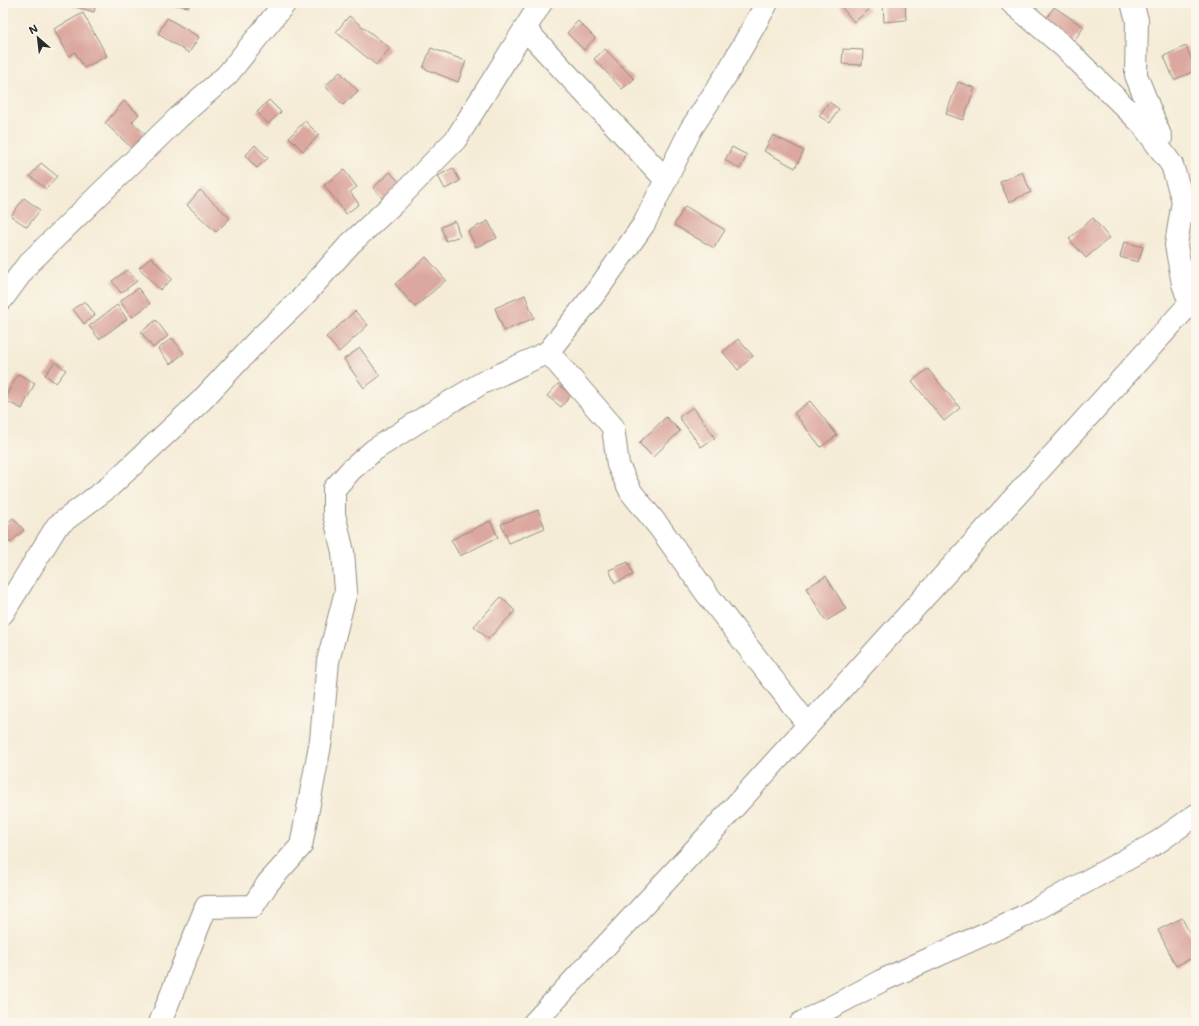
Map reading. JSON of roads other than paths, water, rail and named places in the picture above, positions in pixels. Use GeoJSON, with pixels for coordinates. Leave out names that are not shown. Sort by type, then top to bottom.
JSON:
{"type":"FeatureCollection","features":[{"type":"Feature","properties":{"kind":"street"},"geometry":{"type":"LineString","coordinates":[[3,298],[28,264],[179,117],[227,75],[284,3]]}},
{"type":"Feature","properties":{"kind":"street"},"geometry":{"type":"LineString","coordinates":[[3,613],[57,526],[109,487],[201,401],[257,341],[300,300],[350,244],[394,203],[456,139],[526,30],[541,3]]}},
{"type":"Feature","properties":{"kind":"street"},"geometry":{"type":"LineString","coordinates":[[160,1023],[206,907],[253,906],[268,883],[301,846],[321,740],[328,661],[346,591],[343,552],[334,514],[334,489],[351,470],[374,450],[430,414],[482,383],[548,352],[596,292],[644,224],[691,129],[728,72],[767,3]]}},
{"type":"Feature","properties":{"kind":"street"},"geometry":{"type":"LineString","coordinates":[[1012,3],[1063,46],[1142,124],[1172,165]]}},
{"type":"Feature","properties":{"kind":"street"},"geometry":{"type":"LineString","coordinates":[[534,1023],[808,725],[1193,300],[1183,284],[1176,245],[1183,201],[1172,165],[1136,75],[1137,20],[1132,3]]}},
{"type":"Feature","properties":{"kind":"street"},"geometry":{"type":"LineString","coordinates":[[526,30],[666,180]]}},
{"type":"Feature","properties":{"kind":"street"},"geometry":{"type":"LineString","coordinates":[[548,352],[613,427],[618,465],[631,492],[660,528],[707,594],[808,725]]}},
{"type":"Feature","properties":{"kind":"street"},"geometry":{"type":"LineString","coordinates":[[801,1023],[881,981],[1022,917],[1158,842],[1196,815]]}}]}
